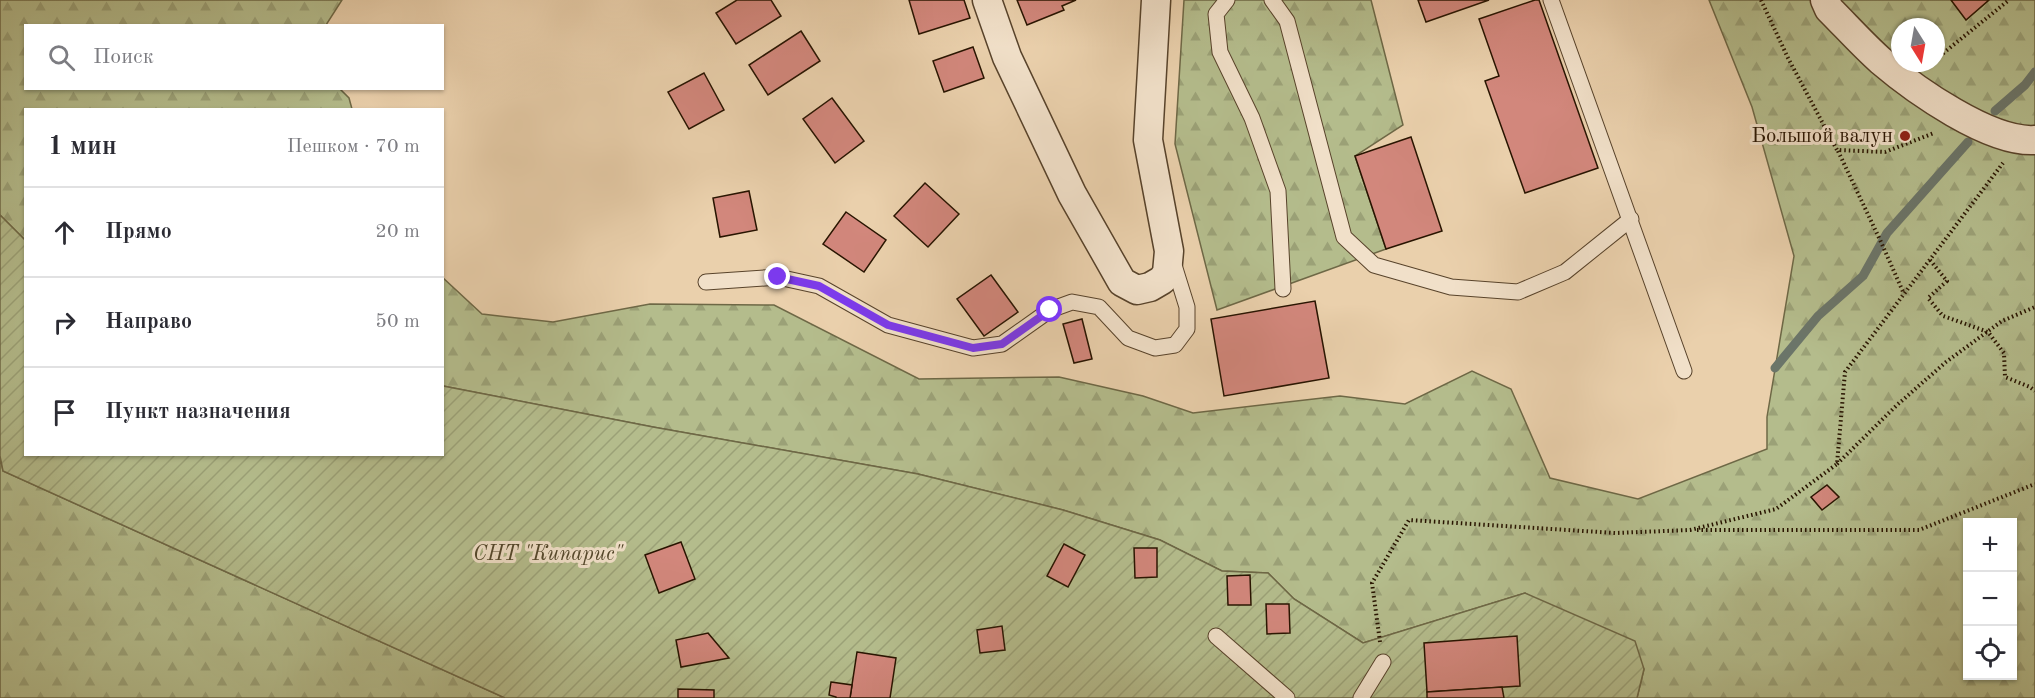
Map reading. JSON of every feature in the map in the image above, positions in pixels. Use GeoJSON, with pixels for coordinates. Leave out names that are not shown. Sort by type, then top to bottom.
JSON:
{"type":"FeatureCollection","features":[{"type":"Feature","properties":{"kind":"street"},"geometry":{"type":"LineString","coordinates":[[987,0],[1007,57],[1072,194],[1122,282],[1137,290],[1150,287],[1162,280],[1167,273],[1169,251],[1148,140],[1156,0]]}},
{"type":"Feature","properties":{"kind":"street"},"geometry":{"type":"LineString","coordinates":[[1825,0],[1829,9],[1881,61],[1941,105],[1986,130],[2027,141],[2035,140]]}},
{"type":"Feature","properties":{"kind":"lane"},"geometry":{"type":"LineString","coordinates":[[1227,0],[1216,14],[1220,52],[1252,118],[1278,191],[1283,289]]}},
{"type":"Feature","properties":{"kind":"lane"},"geometry":{"type":"LineString","coordinates":[[1272,0],[1287,21],[1344,237],[1374,265],[1450,288],[1518,292],[1565,272],[1631,219]]}},
{"type":"Feature","properties":{"kind":"lane"},"geometry":{"type":"LineString","coordinates":[[1551,0],[1684,371]]}},
{"type":"Feature","properties":{"kind":"lane"},"geometry":{"type":"LineString","coordinates":[[706,282],[778,277],[819,286],[888,325],[973,348],[1002,344],[1050,310],[1072,302],[1099,307],[1128,338],[1155,348],[1175,345],[1187,329],[1187,307],[1169,251]]}},
{"type":"Feature","properties":{"kind":"lane"},"geometry":{"type":"LineString","coordinates":[[1216,636],[1287,698]]}},
{"type":"Feature","properties":{"kind":"lane"},"geometry":{"type":"LineString","coordinates":[[1361,698],[1383,662]]}},
{"type":"Feature","properties":{"kind":"path"},"geometry":{"type":"LineString","coordinates":[[1761,0],[1788,58],[1837,150],[1885,152],[1968,120]]}},
{"type":"Feature","properties":{"kind":"path"},"geometry":{"type":"LineString","coordinates":[[1945,52],[2009,0]]}},
{"type":"Feature","properties":{"kind":"path"},"geometry":{"type":"LineString","coordinates":[[1838,150],[1904,294]]}},
{"type":"Feature","properties":{"kind":"path"},"geometry":{"type":"LineString","coordinates":[[1837,464],[1845,372],[2005,160]]}},
{"type":"Feature","properties":{"kind":"path"},"geometry":{"type":"LineString","coordinates":[[1930,260],[1947,281],[1928,298],[1942,316],[1988,332],[2004,353],[2004,377],[2035,391]]}},
{"type":"Feature","properties":{"kind":"path"},"geometry":{"type":"LineString","coordinates":[[1690,530],[1776,509],[1837,464],[1897,405],[1946,362],[2002,321],[2035,307]]}},
{"type":"Feature","properties":{"kind":"path"},"geometry":{"type":"LineString","coordinates":[[1383,662],[1372,583],[1409,520],[1615,533],[1690,530],[1919,530],[2035,484]]}},
{"type":"Feature","properties":{"kind":"green space"},"geometry":{"type":"Polygon","coordinates":[[[0,0],[342,0],[327,24],[24,24],[24,90],[341,90],[349,98],[352,108],[24,108],[24,239],[0,215],[0,0]]]}},
{"type":"Feature","properties":{"kind":"green space"},"geometry":{"type":"Polygon","coordinates":[[[1184,0],[1371,0],[1403,125],[1355,156],[1386,249],[1217,310],[1175,144],[1184,0]]]}},
{"type":"Feature","properties":{"kind":"green space"},"geometry":{"type":"Polygon","coordinates":[[[1709,0],[1951,0],[1966,20],[1989,0],[2035,0],[2035,698],[1637,698],[1644,669],[1525,593],[1363,643],[1294,599],[1268,573],[1222,571],[1160,540],[1063,510],[918,474],[653,427],[444,386],[444,279],[482,314],[553,322],[650,304],[774,305],[919,379],[1059,377],[1143,396],[1193,413],[1340,396],[1405,404],[1472,371],[1511,389],[1550,478],[1638,499],[1767,449],[1767,417],[1794,256],[1752,107],[1709,0]]]}},
{"type":"Feature","properties":{"kind":"green space","name":"СНТ \"Кипарис\""},"geometry":{"type":"Polygon","coordinates":[[[0,215],[24,239],[24,456],[444,456],[444,386],[653,427],[918,474],[1063,510],[1160,540],[1222,571],[1268,573],[1294,599],[1363,643],[1525,593],[1635,641],[1644,669],[1637,698],[505,698],[3,471],[0,456],[0,215]]]}},
{"type":"Feature","properties":{"kind":"green space"},"geometry":{"type":"Polygon","coordinates":[[[0,456],[3,471],[505,698],[0,698],[0,456]]]}},
{"type":"Feature","properties":{"kind":"building"},"geometry":{"type":"Polygon","coordinates":[[[737,0],[771,0],[781,16],[736,44],[716,13],[737,0]]]}},
{"type":"Feature","properties":{"kind":"building"},"geometry":{"type":"Polygon","coordinates":[[[909,0],[964,0],[970,18],[919,34],[909,0]]]}},
{"type":"Feature","properties":{"kind":"building"},"geometry":{"type":"Polygon","coordinates":[[[1017,0],[1076,0],[1062,6],[1064,10],[1027,25],[1017,0]]]}},
{"type":"Feature","properties":{"kind":"building"},"geometry":{"type":"Polygon","coordinates":[[[1418,0],[1489,0],[1426,22],[1418,0]]]}},
{"type":"Feature","properties":{"kind":"building"},"geometry":{"type":"Polygon","coordinates":[[[1539,0],[1598,168],[1525,193],[1485,81],[1499,76],[1479,19],[1539,0]]]}},
{"type":"Feature","properties":{"kind":"building"},"geometry":{"type":"Polygon","coordinates":[[[1951,0],[1989,0],[1966,20],[1951,0]]]}},
{"type":"Feature","properties":{"kind":"building"},"geometry":{"type":"Polygon","coordinates":[[[801,31],[820,61],[768,95],[749,65],[801,31]]]}},
{"type":"Feature","properties":{"kind":"building"},"geometry":{"type":"Polygon","coordinates":[[[973,47],[984,78],[944,92],[933,61],[973,47]]]}},
{"type":"Feature","properties":{"kind":"building"},"geometry":{"type":"Polygon","coordinates":[[[704,73],[724,110],[689,129],[668,92],[704,73]]]}},
{"type":"Feature","properties":{"kind":"building"},"geometry":{"type":"Polygon","coordinates":[[[832,98],[864,141],[835,163],[803,119],[832,98]]]}},
{"type":"Feature","properties":{"kind":"building"},"geometry":{"type":"Polygon","coordinates":[[[1411,137],[1442,231],[1386,249],[1355,156],[1411,137]]]}},
{"type":"Feature","properties":{"kind":"building"},"geometry":{"type":"Polygon","coordinates":[[[925,183],[959,214],[928,247],[894,216],[925,183]]]}},
{"type":"Feature","properties":{"kind":"building"},"geometry":{"type":"Polygon","coordinates":[[[749,191],[757,230],[720,237],[713,198],[749,191]]]}},
{"type":"Feature","properties":{"kind":"building"},"geometry":{"type":"Polygon","coordinates":[[[846,212],[886,240],[864,272],[823,244],[846,212]]]}},
{"type":"Feature","properties":{"kind":"building"},"geometry":{"type":"Polygon","coordinates":[[[991,275],[1018,312],[984,336],[957,299],[991,275]]]}},
{"type":"Feature","properties":{"kind":"building"},"geometry":{"type":"Polygon","coordinates":[[[1315,301],[1329,378],[1224,396],[1211,319],[1315,301]]]}},
{"type":"Feature","properties":{"kind":"building"},"geometry":{"type":"Polygon","coordinates":[[[1082,319],[1092,359],[1074,363],[1063,324],[1082,319]]]}},
{"type":"Feature","properties":{"kind":"building"},"geometry":{"type":"Polygon","coordinates":[[[1827,485],[1839,497],[1822,510],[1811,497],[1827,485]]]}},
{"type":"Feature","properties":{"kind":"building"},"geometry":{"type":"Polygon","coordinates":[[[681,542],[695,579],[659,593],[645,555],[681,542]]]}},
{"type":"Feature","properties":{"kind":"building"},"geometry":{"type":"Polygon","coordinates":[[[1064,544],[1085,555],[1068,587],[1047,576],[1064,544]]]}},
{"type":"Feature","properties":{"kind":"building"},"geometry":{"type":"Polygon","coordinates":[[[1134,548],[1157,548],[1157,577],[1135,578],[1134,548]]]}},
{"type":"Feature","properties":{"kind":"building"},"geometry":{"type":"Polygon","coordinates":[[[1250,575],[1251,605],[1228,605],[1227,576],[1250,575]]]}},
{"type":"Feature","properties":{"kind":"building"},"geometry":{"type":"Polygon","coordinates":[[[1266,604],[1289,604],[1290,633],[1267,634],[1266,604]]]}},
{"type":"Feature","properties":{"kind":"building"},"geometry":{"type":"Polygon","coordinates":[[[1002,626],[1005,650],[980,653],[977,630],[1002,626]]]}},
{"type":"Feature","properties":{"kind":"building"},"geometry":{"type":"Polygon","coordinates":[[[708,633],[729,658],[681,667],[676,640],[708,633]]]}},
{"type":"Feature","properties":{"kind":"building"},"geometry":{"type":"Polygon","coordinates":[[[1517,636],[1520,686],[1427,692],[1424,643],[1517,636]]]}},
{"type":"Feature","properties":{"kind":"building"},"geometry":{"type":"Polygon","coordinates":[[[857,652],[896,658],[890,698],[850,698],[857,652]]]}},
{"type":"Feature","properties":{"kind":"building"},"geometry":{"type":"Polygon","coordinates":[[[831,682],[852,685],[850,698],[836,698],[829,695],[831,682]]]}},
{"type":"Feature","properties":{"kind":"building"},"geometry":{"type":"Polygon","coordinates":[[[1502,687],[1504,698],[1427,698],[1427,692],[1502,687]]]}},
{"type":"Feature","properties":{"kind":"building"},"geometry":{"type":"Polygon","coordinates":[[[678,689],[714,690],[714,698],[678,698],[678,689]]]}},
{"type":"Feature","properties":{"kind":"waterway"},"geometry":{"type":"LineString","coordinates":[[1995,111],[2025,85],[2035,72]]}},
{"type":"Feature","properties":{"kind":"waterway"},"geometry":{"type":"LineString","coordinates":[[1775,368],[1818,316],[1863,276],[1887,233],[1968,142]]}},
{"type":"Feature","properties":{"kind":"place","name":"Большой валун"},"geometry":{"type":"Point","coordinates":[1905,136]}},
{"type":"Feature","properties":{"kind":"route"},"geometry":{"type":"LineString","coordinates":[[778,277],[819,286],[888,325],[973,348],[1002,344],[1050,310]]}}]}
